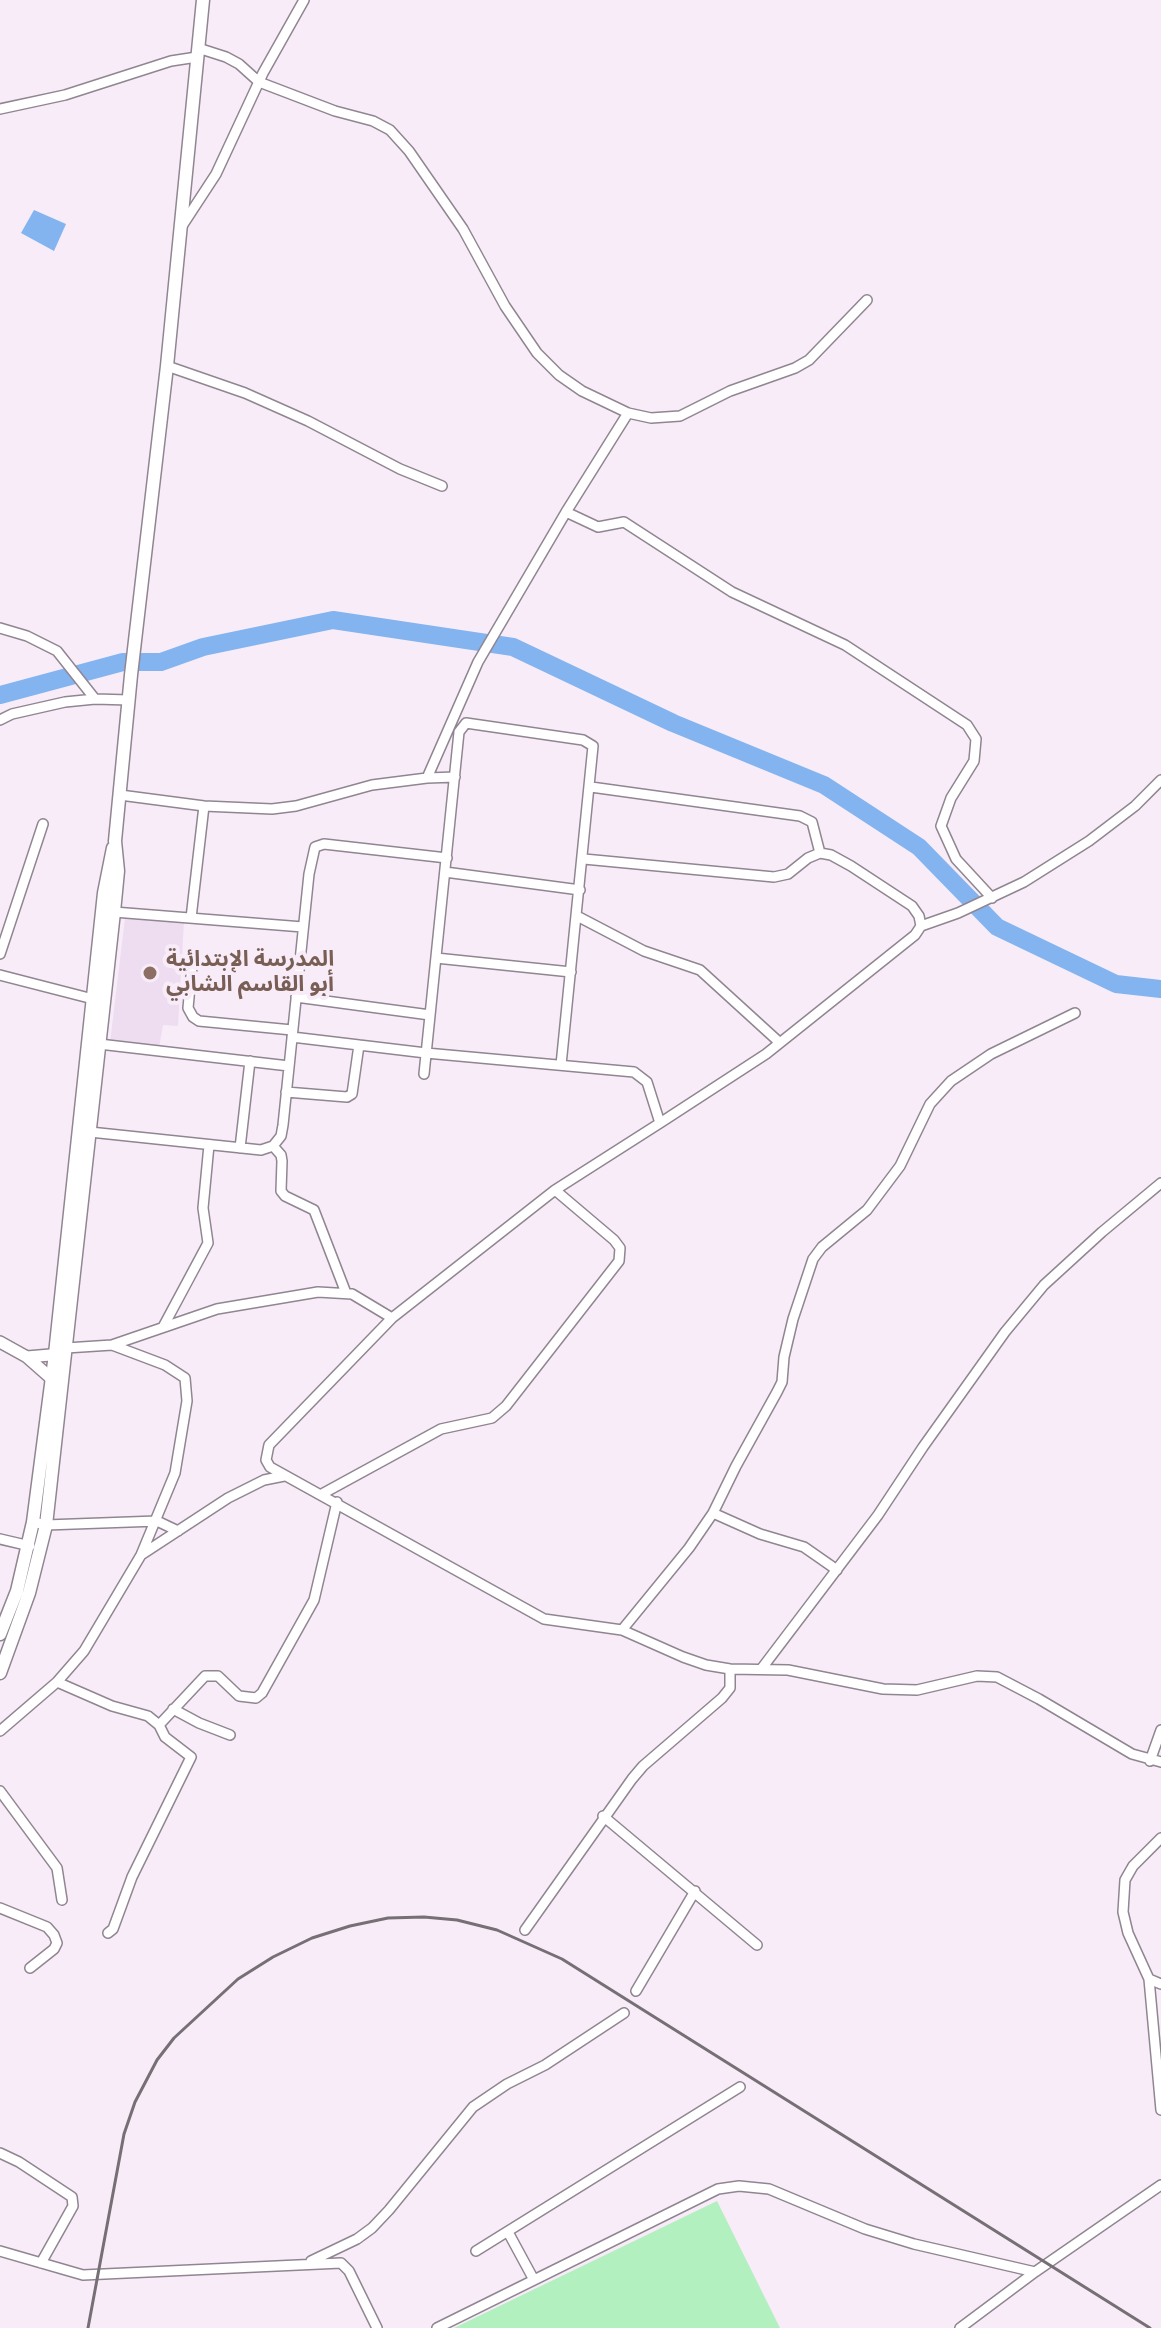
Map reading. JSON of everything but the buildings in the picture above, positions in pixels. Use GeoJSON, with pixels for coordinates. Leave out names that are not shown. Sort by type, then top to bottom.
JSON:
{"type":"FeatureCollection","features":[{"type":"Feature","properties":{"kind":"main road"},"geometry":{"type":"LineString","coordinates":[[63,1352],[105,881],[115,841],[203,0]]}},
{"type":"Feature","properties":{"kind":"main road"},"geometry":{"type":"LineString","coordinates":[[0,1673],[29,1593],[40,1524],[90,1132],[118,871],[115,841]]}},
{"type":"Feature","properties":{"kind":"main road"},"geometry":{"type":"LineString","coordinates":[[0,1634],[40,1524]]}},
{"type":"Feature","properties":{"kind":"street"},"geometry":{"type":"LineString","coordinates":[[180,229],[216,174],[259,82],[304,0]]}},
{"type":"Feature","properties":{"kind":"street"},"geometry":{"type":"LineString","coordinates":[[0,109],[74,92],[198,53],[215,52],[239,64],[259,82],[335,111],[373,121],[398,138],[463,229],[505,306],[537,353],[559,375],[582,391],[628,413],[651,418],[680,416],[730,391],[795,368],[809,360],[867,300]]}},
{"type":"Feature","properties":{"kind":"street"},"geometry":{"type":"LineString","coordinates":[[167,366],[245,393],[308,421],[400,469],[442,486]]}},
{"type":"Feature","properties":{"kind":"street"},"geometry":{"type":"LineString","coordinates":[[427,778],[478,662],[628,413]]}},
{"type":"Feature","properties":{"kind":"street"},"geometry":{"type":"LineString","coordinates":[[566,512],[598,527],[624,522],[732,592],[845,645],[967,725],[976,739],[974,761],[951,798],[941,826],[956,859],[992,898]]}},
{"type":"Feature","properties":{"kind":"street"},"geometry":{"type":"LineString","coordinates":[[0,628],[27,636],[57,651],[95,699]]}},
{"type":"Feature","properties":{"kind":"street"},"geometry":{"type":"LineString","coordinates":[[0,720],[12,714],[65,702],[129,700]]}},
{"type":"Feature","properties":{"kind":"street"},"geometry":{"type":"LineString","coordinates":[[424,1074],[460,729],[469,723],[589,742],[594,749],[561,1065]]}},
{"type":"Feature","properties":{"kind":"street"},"geometry":{"type":"LineString","coordinates":[[120,795],[204,806],[272,809],[296,806],[372,785],[455,777]]}},
{"type":"Feature","properties":{"kind":"street"},"geometry":{"type":"LineString","coordinates":[[1161,780],[1135,806],[1089,841],[1024,882],[921,926],[915,935],[766,1054],[555,1190],[392,1318],[269,1445],[266,1460],[270,1467],[284,1476],[337,1502],[381,1530],[544,1619],[622,1630],[683,1657],[730,1669],[788,1670],[883,1689],[917,1690],[977,1676],[997,1677],[1132,1754],[1156,1762],[1161,1730]]}},
{"type":"Feature","properties":{"kind":"street"},"geometry":{"type":"LineString","coordinates":[[591,787],[800,816],[812,822],[820,853]]}},
{"type":"Feature","properties":{"kind":"street"},"geometry":{"type":"LineString","coordinates":[[191,918],[204,806]]}},
{"type":"Feature","properties":{"kind":"street"},"geometry":{"type":"LineString","coordinates":[[0,954],[43,824]]}},
{"type":"Feature","properties":{"kind":"street"},"geometry":{"type":"LineString","coordinates":[[90,1132],[261,1150],[273,1146],[281,1136],[313,851],[319,845],[447,858]]}},
{"type":"Feature","properties":{"kind":"street"},"geometry":{"type":"LineString","coordinates":[[584,859],[774,877],[788,874],[808,858],[820,853],[831,855],[912,906],[921,926]]}},
{"type":"Feature","properties":{"kind":"street"},"geometry":{"type":"LineString","coordinates":[[445,872],[580,890]]}},
{"type":"Feature","properties":{"kind":"street"},"geometry":{"type":"LineString","coordinates":[[114,912],[303,927]]}},
{"type":"Feature","properties":{"kind":"street"},"geometry":{"type":"LineString","coordinates":[[577,916],[644,951],[700,970],[779,1042]]}},
{"type":"Feature","properties":{"kind":"street"},"geometry":{"type":"LineString","coordinates":[[436,958],[571,972]]}},
{"type":"Feature","properties":{"kind":"street"},"geometry":{"type":"LineString","coordinates":[[192,966],[188,1008],[199,1021],[426,1053],[623,1070],[641,1075],[651,1091],[660,1123]]}},
{"type":"Feature","properties":{"kind":"street"},"geometry":{"type":"LineString","coordinates":[[0,975],[93,999]]}},
{"type":"Feature","properties":{"kind":"street"},"geometry":{"type":"LineString","coordinates":[[296,997],[430,1015]]}},
{"type":"Feature","properties":{"kind":"street"},"geometry":{"type":"LineString","coordinates":[[622,1630],[689,1548],[713,1513],[782,1382],[793,1319],[813,1259],[822,1247],[875,1200],[900,1166],[930,1104],[951,1081],[991,1054],[1075,1013]]}},
{"type":"Feature","properties":{"kind":"street"},"geometry":{"type":"LineString","coordinates":[[99,1044],[289,1066]]}},
{"type":"Feature","properties":{"kind":"street"},"geometry":{"type":"LineString","coordinates":[[286,1092],[347,1097],[352,1094],[359,1045]]}},
{"type":"Feature","properties":{"kind":"street"},"geometry":{"type":"LineString","coordinates":[[240,1148],[250,1061]]}},
{"type":"Feature","properties":{"kind":"street"},"geometry":{"type":"LineString","coordinates":[[163,1327],[208,1243],[203,1208],[209,1145]]}},
{"type":"Feature","properties":{"kind":"street"},"geometry":{"type":"LineString","coordinates":[[273,1146],[281,1155],[281,1191],[314,1210],[346,1293]]}},
{"type":"Feature","properties":{"kind":"street"},"geometry":{"type":"LineString","coordinates":[[762,1668],[878,1515],[1005,1332],[1044,1285],[1161,1183]]}},
{"type":"Feature","properties":{"kind":"street"},"geometry":{"type":"LineString","coordinates":[[322,1494],[441,1429],[492,1418],[506,1406],[619,1261],[620,1248],[614,1240],[555,1190]]}},
{"type":"Feature","properties":{"kind":"street"},"geometry":{"type":"LineString","coordinates":[[27,1357],[112,1345],[217,1309],[318,1292],[346,1293],[366,1300],[392,1318]]}},
{"type":"Feature","properties":{"kind":"street"},"geometry":{"type":"LineString","coordinates":[[0,1342],[27,1357],[57,1380]]}},
{"type":"Feature","properties":{"kind":"street"},"geometry":{"type":"LineString","coordinates":[[0,1731],[57,1682],[84,1651],[141,1555],[175,1473],[187,1385],[180,1373],[112,1345]]}},
{"type":"Feature","properties":{"kind":"street"},"geometry":{"type":"LineString","coordinates":[[141,1555],[228,1498],[264,1480],[284,1476]]}},
{"type":"Feature","properties":{"kind":"street"},"geometry":{"type":"LineString","coordinates":[[159,1725],[196,1683],[211,1674],[224,1680],[239,1696],[256,1698],[262,1693],[314,1600],[337,1502]]}},
{"type":"Feature","properties":{"kind":"street"},"geometry":{"type":"LineString","coordinates":[[713,1513],[760,1534],[804,1547],[837,1570]]}},
{"type":"Feature","properties":{"kind":"street"},"geometry":{"type":"LineString","coordinates":[[40,1524],[157,1521],[178,1531]]}},
{"type":"Feature","properties":{"kind":"street"},"geometry":{"type":"LineString","coordinates":[[0,1539],[30,1546]]}},
{"type":"Feature","properties":{"kind":"street"},"geometry":{"type":"LineString","coordinates":[[525,1930],[603,1816],[643,1766],[730,1688],[730,1669]]}},
{"type":"Feature","properties":{"kind":"street"},"geometry":{"type":"LineString","coordinates":[[57,1682],[112,1706],[148,1716],[159,1725],[165,1737],[189,1753],[191,1761],[132,1877],[113,1929],[108,1933]]}},
{"type":"Feature","properties":{"kind":"street"},"geometry":{"type":"LineString","coordinates":[[173,1709],[230,1735]]}},
{"type":"Feature","properties":{"kind":"street"},"geometry":{"type":"LineString","coordinates":[[0,1791],[57,1868],[62,1900]]}},
{"type":"Feature","properties":{"kind":"street"},"geometry":{"type":"LineString","coordinates":[[603,1816],[757,1945]]}},
{"type":"Feature","properties":{"kind":"street"},"geometry":{"type":"LineString","coordinates":[[1161,1838],[1133,1866],[1125,1880],[1123,1912],[1128,1933],[1149,1979],[1161,2110]]}},
{"type":"Feature","properties":{"kind":"street"},"geometry":{"type":"LineString","coordinates":[[636,1991],[695,1891]]}},
{"type":"Feature","properties":{"kind":"street"},"geometry":{"type":"LineString","coordinates":[[0,1908],[47,1927],[54,1935],[57,1943],[54,1949],[30,1968]]}},
{"type":"Feature","properties":{"kind":"street"},"geometry":{"type":"LineString","coordinates":[[1149,1979],[1161,1984]]}},
{"type":"Feature","properties":{"kind":"street"},"geometry":{"type":"LineString","coordinates":[[304,2264],[357,2239],[372,2228],[461,2119],[479,2102],[545,2065],[624,2013]]}},
{"type":"Feature","properties":{"kind":"street"},"geometry":{"type":"LineString","coordinates":[[476,2251],[740,2087]]}},
{"type":"Feature","properties":{"kind":"street"},"geometry":{"type":"LineString","coordinates":[[0,2153],[72,2197],[73,2206],[41,2263]]}},
{"type":"Feature","properties":{"kind":"street"},"geometry":{"type":"LineString","coordinates":[[960,2328],[1161,2185]]}},
{"type":"Feature","properties":{"kind":"street"},"geometry":{"type":"LineString","coordinates":[[437,2328],[718,2189],[739,2186],[769,2189],[865,2229],[914,2244],[1035,2272]]}},
{"type":"Feature","properties":{"kind":"street"},"geometry":{"type":"LineString","coordinates":[[508,2232],[534,2280]]}},
{"type":"Feature","properties":{"kind":"street"},"geometry":{"type":"LineString","coordinates":[[0,2251],[69,2272],[96,2275],[335,2262],[345,2266],[377,2328]]}},
{"type":"Feature","properties":{"kind":"shaded area","name":"المدرسة الإبتدائية أبو القاسم الشابي"},"geometry":{"type":"Polygon","coordinates":[[[125,918],[184,921],[178,1026],[163,1025],[159,1048],[110,1043],[125,918]]]}},
{"type":"Feature","properties":{"kind":"green space"},"geometry":{"type":"Polygon","coordinates":[[[717,2201],[780,2328],[454,2328],[717,2201]]]}},
{"type":"Feature","properties":{"kind":"water"},"geometry":{"type":"Polygon","coordinates":[[[34,210],[66,224],[54,251],[21,233],[34,210]]]}},
{"type":"Feature","properties":{"kind":"waterway"},"geometry":{"type":"LineString","coordinates":[[0,695],[123,662],[161,662],[203,647],[333,620],[513,647],[673,723],[824,785],[919,847],[997,927],[1116,984],[1161,989]]}},
{"type":"Feature","properties":{"kind":"railway"},"geometry":{"type":"LineString","coordinates":[[88,2328],[124,2134],[135,2102],[157,2060],[174,2038],[238,1979],[312,1938],[388,1918],[424,1917],[457,1920],[497,1930],[562,1959],[1150,2328]]}},
{"type":"Feature","properties":{"kind":"place","name":"المدرسة الإبتدائية أبو القاسم الشابي"},"geometry":{"type":"Point","coordinates":[150,973]}}]}
